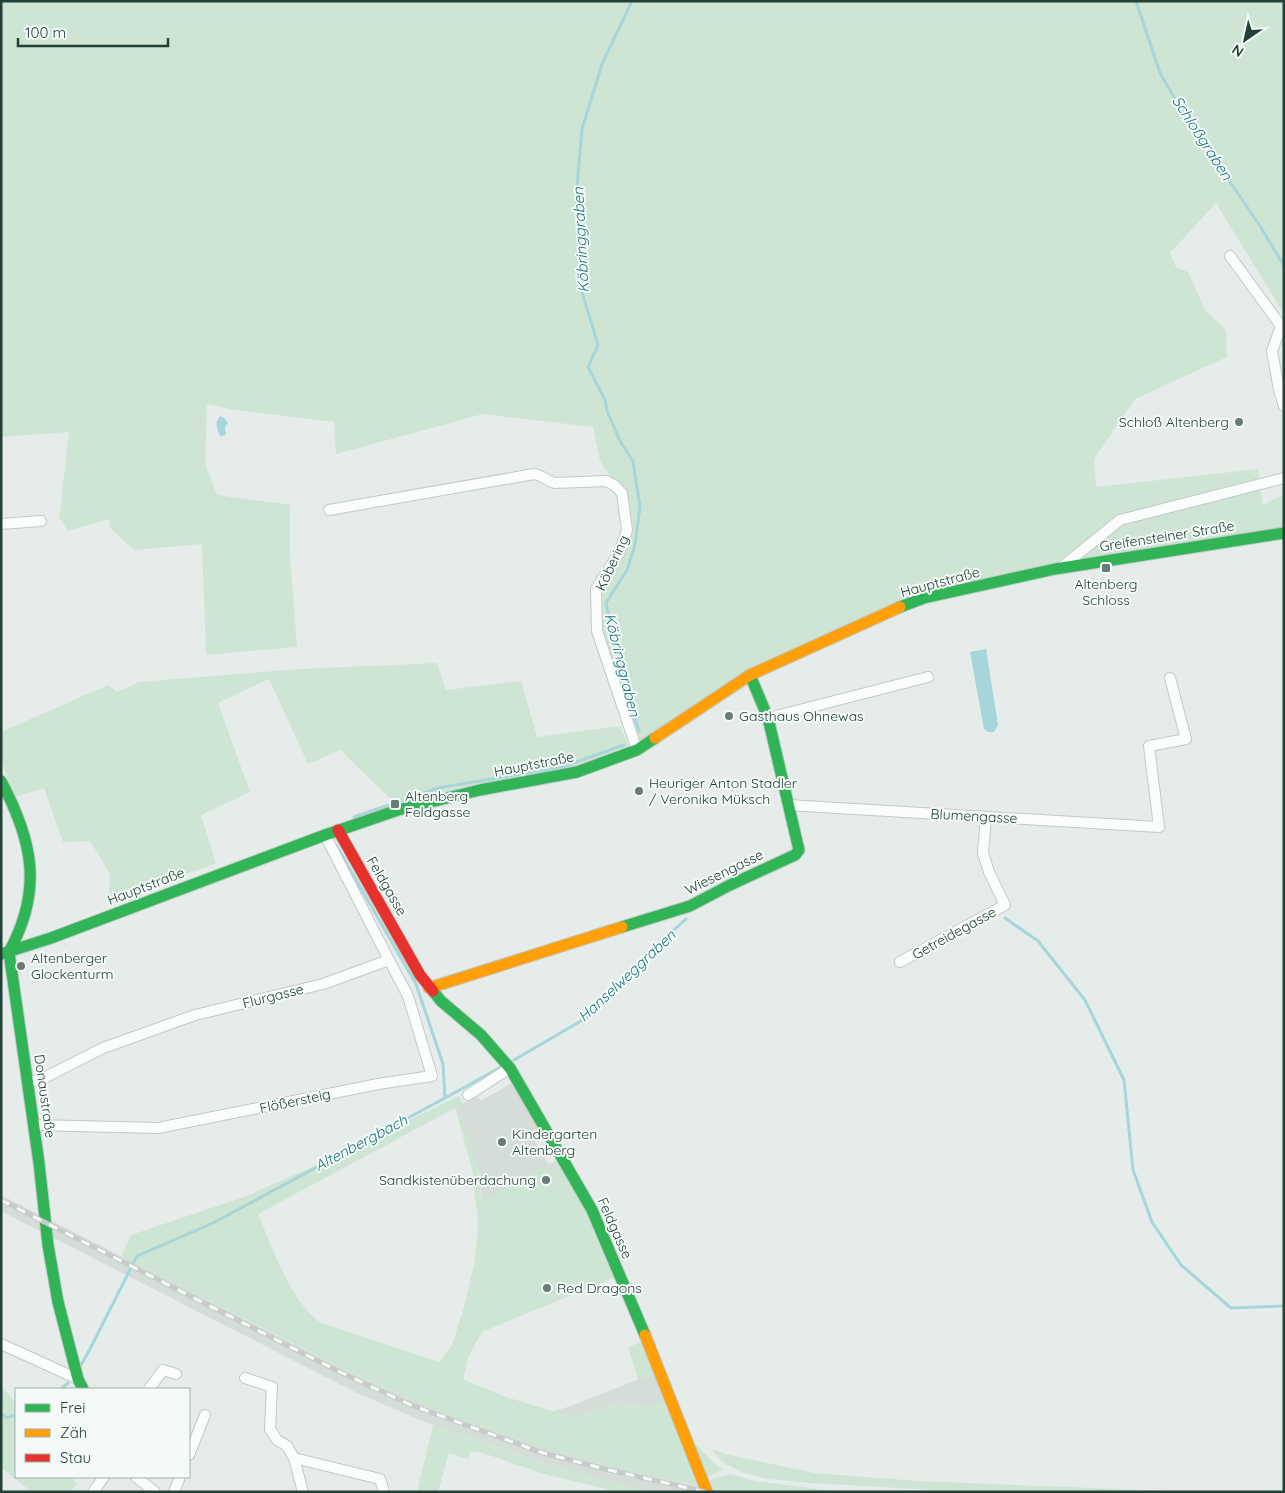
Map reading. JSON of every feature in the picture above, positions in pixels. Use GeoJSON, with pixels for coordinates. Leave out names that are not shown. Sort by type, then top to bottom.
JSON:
{"type":"FeatureCollection","features":[{"type":"Feature","properties":{"kind":"street"},"geometry":{"type":"LineString","coordinates":[[1230,256],[1281,326],[1272,351],[1284,406]]}},
{"type":"Feature","properties":{"kind":"street","name":"Köbering"},"geometry":{"type":"LineString","coordinates":[[329,510],[534,474],[541,475],[548,481],[555,483],[606,481],[614,484],[622,493],[627,530],[619,553],[596,589],[597,632],[637,750]]}},
{"type":"Feature","properties":{"kind":"street"},"geometry":{"type":"LineString","coordinates":[[1058,569],[1120,520],[1284,478]]}},
{"type":"Feature","properties":{"kind":"street"},"geometry":{"type":"LineString","coordinates":[[1,524],[41,521]]}},
{"type":"Feature","properties":{"kind":"street","name":"Greifensteiner Straße"},"geometry":{"type":"LineString","coordinates":[[1058,569],[1284,533]]}},
{"type":"Feature","properties":{"kind":"street","name":"Hauptstraße"},"geometry":{"type":"LineString","coordinates":[[5,953],[338,830],[424,803],[577,772],[637,750],[750,676],[894,610],[924,598],[1058,569]]}},
{"type":"Feature","properties":{"kind":"street","name":"Wiesengasse"},"geometry":{"type":"LineString","coordinates":[[429,988],[690,906],[795,855],[799,850],[768,718],[750,676]]}},
{"type":"Feature","properties":{"kind":"street"},"geometry":{"type":"LineString","coordinates":[[768,718],[928,677]]}},
{"type":"Feature","properties":{"kind":"street","name":"Blumengasse"},"geometry":{"type":"LineString","coordinates":[[788,805],[1159,827],[1148,746],[1186,739],[1170,678]]}},
{"type":"Feature","properties":{"kind":"street"},"geometry":{"type":"LineString","coordinates":[[1,781],[18,816],[31,865],[31,890],[19,937],[5,953]]}},
{"type":"Feature","properties":{"kind":"street","name":"Getreidegasse"},"geometry":{"type":"LineString","coordinates":[[900,962],[1005,905],[988,872],[983,853],[986,817]]}},
{"type":"Feature","properties":{"kind":"street","name":"Feldgasse"},"geometry":{"type":"LineString","coordinates":[[338,830],[420,975],[441,1001],[481,1035],[510,1068],[592,1210],[656,1360],[707,1492]]}},
{"type":"Feature","properties":{"kind":"street"},"geometry":{"type":"LineString","coordinates":[[325,835],[389,960]]}},
{"type":"Feature","properties":{"kind":"street","name":"Donaustraße"},"geometry":{"type":"LineString","coordinates":[[5,953],[34,1124],[48,1245],[58,1302],[80,1384]]}},
{"type":"Feature","properties":{"kind":"street","name":"Flurgasse"},"geometry":{"type":"LineString","coordinates":[[27,1083],[44,1078],[102,1048],[196,1015],[323,984],[389,960]]}},
{"type":"Feature","properties":{"kind":"street","name":"Flößersteig"},"geometry":{"type":"LineString","coordinates":[[34,1124],[158,1128],[378,1084],[432,1076],[408,996],[389,960]]}},
{"type":"Feature","properties":{"kind":"street"},"geometry":{"type":"LineString","coordinates":[[468,1095],[510,1068]]}},
{"type":"Feature","properties":{"kind":"street"},"geometry":{"type":"LineString","coordinates":[[1,1344],[80,1384]]}},
{"type":"Feature","properties":{"kind":"street"},"geometry":{"type":"LineString","coordinates":[[151,1388],[163,1370],[176,1374]]}},
{"type":"Feature","properties":{"kind":"street"},"geometry":{"type":"LineString","coordinates":[[245,1378],[272,1387],[270,1429],[277,1440],[287,1446],[294,1458],[303,1492]]}},
{"type":"Feature","properties":{"kind":"street"},"geometry":{"type":"LineString","coordinates":[[190,1452],[205,1415]]}},
{"type":"Feature","properties":{"kind":"street"},"geometry":{"type":"LineString","coordinates":[[294,1458],[380,1479],[384,1492]]}},
{"type":"Feature","properties":{"kind":"street"},"geometry":{"type":"LineString","coordinates":[[93,1492],[103,1478]]}},
{"type":"Feature","properties":{"kind":"street"},"geometry":{"type":"LineString","coordinates":[[137,1478],[155,1492]]}},
{"type":"Feature","properties":{"kind":"street"},"geometry":{"type":"LineString","coordinates":[[174,1492],[180,1478]]}},
{"type":"Feature","properties":{"kind":"shaded area","name":"Kindergarten Altenberg"},"geometry":{"type":"Polygon","coordinates":[[[514,1082],[545,1135],[535,1141],[549,1164],[558,1160],[560,1163],[553,1168],[541,1168],[482,1203],[481,1180],[456,1108],[476,1095],[481,1101],[514,1082]]]}},
{"type":"Feature","properties":{"kind":"shaded area"},"geometry":{"type":"Polygon","coordinates":[[[1,1195],[370,1382],[449,1416],[543,1448],[628,1472],[728,1492],[651,1492],[563,1469],[433,1425],[359,1394],[1,1211],[1,1195]]]}},
{"type":"Feature","properties":{"kind":"shaded area"},"geometry":{"type":"Polygon","coordinates":[[[654,1373],[667,1402],[650,1407],[619,1402],[575,1418],[551,1412],[571,1406],[654,1373]]]}},
{"type":"Feature","properties":{"kind":"green space"},"geometry":{"type":"Polygon","coordinates":[[[1,1],[1284,1],[1284,314],[1216,203],[1170,253],[1176,267],[1188,272],[1205,310],[1226,330],[1227,357],[1135,399],[1094,459],[1096,487],[1258,469],[1260,481],[1119,516],[1057,565],[920,594],[749,673],[638,745],[600,625],[600,589],[626,548],[633,528],[630,506],[600,461],[593,427],[483,414],[336,454],[334,422],[235,410],[207,404],[205,464],[217,495],[290,505],[290,555],[297,647],[206,655],[202,544],[134,550],[110,528],[109,519],[67,531],[62,519],[59,520],[69,432],[1,437],[1,1]]]}},
{"type":"Feature","properties":{"kind":"green space"},"geometry":{"type":"Polygon","coordinates":[[[1260,487],[1263,505],[1284,494],[1284,529],[1069,562],[1122,523],[1260,487]]]}},
{"type":"Feature","properties":{"kind":"green space"},"geometry":{"type":"Polygon","coordinates":[[[437,663],[446,690],[521,681],[537,737],[620,726],[629,748],[555,773],[396,804],[340,750],[308,764],[269,679],[218,703],[250,792],[201,815],[216,863],[108,904],[110,874],[90,841],[63,842],[44,788],[14,797],[1,759],[1,732],[108,685],[117,692],[139,682],[300,669],[437,663]]]}},
{"type":"Feature","properties":{"kind":"green space"},"geometry":{"type":"Polygon","coordinates":[[[459,1096],[463,1103],[456,1108],[474,1154],[482,1202],[541,1168],[553,1168],[560,1163],[578,1194],[615,1277],[482,1332],[469,1355],[463,1379],[503,1396],[575,1418],[619,1402],[650,1407],[667,1402],[702,1486],[628,1472],[543,1448],[449,1416],[370,1382],[121,1257],[131,1235],[244,1197],[310,1168],[459,1096]],[[455,1108],[258,1214],[291,1288],[300,1302],[321,1323],[439,1362],[452,1345],[465,1304],[475,1260],[478,1222],[472,1169],[455,1108]]]}},
{"type":"Feature","properties":{"kind":"green space"},"geometry":{"type":"Polygon","coordinates":[[[641,1342],[654,1373],[638,1379],[628,1347],[641,1342]]]}},
{"type":"Feature","properties":{"kind":"green space"},"geometry":{"type":"Polygon","coordinates":[[[1,1385],[15,1403],[15,1478],[73,1478],[77,1484],[70,1492],[32,1492],[1,1468],[1,1385]]]}},
{"type":"Feature","properties":{"kind":"green space"},"geometry":{"type":"Polygon","coordinates":[[[433,1425],[563,1469],[651,1492],[618,1492],[544,1474],[477,1451],[470,1453],[468,1459],[449,1453],[438,1492],[417,1492],[433,1425]]]}},
{"type":"Feature","properties":{"kind":"green space"},"geometry":{"type":"Polygon","coordinates":[[[689,1438],[714,1463],[723,1470],[705,1478],[689,1438]]]}},
{"type":"Feature","properties":{"kind":"green space"},"geometry":{"type":"Polygon","coordinates":[[[711,1449],[729,1455],[815,1473],[917,1481],[1197,1492],[968,1492],[811,1483],[768,1479],[741,1472],[722,1462],[711,1449]]]}},
{"type":"Feature","properties":{"kind":"green space"},"geometry":{"type":"Polygon","coordinates":[[[730,1474],[755,1481],[843,1492],[728,1492],[712,1489],[708,1484],[713,1479],[730,1474]]]}},
{"type":"Feature","properties":{"kind":"water"},"geometry":{"type":"Polygon","coordinates":[[[220,416],[228,423],[225,427],[226,435],[220,436],[217,423],[220,416]]]}},
{"type":"Feature","properties":{"kind":"water"},"geometry":{"type":"Polygon","coordinates":[[[986,649],[998,725],[994,732],[988,732],[984,729],[970,652],[986,649]]]}},
{"type":"Feature","properties":{"kind":"waterway","name":"Köbringgraben"},"geometry":{"type":"LineString","coordinates":[[632,1],[602,64],[582,129],[576,198],[582,292],[598,345],[588,367],[605,400],[607,411],[620,441],[633,461],[640,507],[635,545],[627,570],[606,603],[620,668],[639,731]]}},
{"type":"Feature","properties":{"kind":"waterway","name":"Schloßgraben"},"geometry":{"type":"LineString","coordinates":[[1136,1],[1160,73],[1182,111],[1260,226],[1284,266]]}},
{"type":"Feature","properties":{"kind":"waterway","name":"Köbringgraben"},"geometry":{"type":"LineString","coordinates":[[354,817],[438,788],[562,767],[624,745]]}},
{"type":"Feature","properties":{"kind":"waterway","name":"Altenbergbach"},"geometry":{"type":"LineString","coordinates":[[81,1365],[137,1256],[215,1222],[445,1098],[443,1064],[416,984],[336,845]]}},
{"type":"Feature","properties":{"kind":"waterway","name":"Hanselweggraben"},"geometry":{"type":"LineString","coordinates":[[1005,918],[1038,941],[1085,1000],[1124,1080],[1133,1170],[1152,1222],[1181,1265],[1231,1308],[1284,1306]]}},
{"type":"Feature","properties":{"kind":"waterway","name":"Hanselweggraben"},"geometry":{"type":"LineString","coordinates":[[514,1060],[586,1018],[686,919]]}},
{"type":"Feature","properties":{"kind":"waterway","name":"Hanselweggraben"},"geometry":{"type":"LineString","coordinates":[[445,1098],[501,1067]]}},
{"type":"Feature","properties":{"kind":"waterway","name":"Altenbergbach"},"geometry":{"type":"LineString","coordinates":[[62,1388],[68,1383]]}},
{"type":"Feature","properties":{"kind":"waterway","name":"Altenbergbach"},"geometry":{"type":"LineString","coordinates":[[1,1413],[6,1418],[15,1415]]}},
{"type":"Feature","properties":{"kind":"railway"},"geometry":{"type":"LineString","coordinates":[[1,1200],[340,1372],[411,1405],[543,1453],[705,1492]]}},
{"type":"Feature","properties":{"kind":"traffic: fast"},"geometry":{"type":"LineString","coordinates":[[900,607],[924,598],[1055,569],[1284,533]]}},
{"type":"Feature","properties":{"kind":"traffic: fast"},"geometry":{"type":"LineString","coordinates":[[622,927],[690,906],[795,855],[799,850],[768,718],[750,675]]}},
{"type":"Feature","properties":{"kind":"traffic: fast"},"geometry":{"type":"LineString","coordinates":[[1,954],[51,938],[325,835],[398,810],[480,790],[577,772],[637,750],[655,738]]}},
{"type":"Feature","properties":{"kind":"traffic: fast"},"geometry":{"type":"LineString","coordinates":[[1,781],[21,824],[30,866],[27,908],[9,952],[39,1163],[48,1245],[58,1302],[78,1379],[82,1388]]}},
{"type":"Feature","properties":{"kind":"traffic: fast"},"geometry":{"type":"LineString","coordinates":[[433,991],[441,1001],[481,1035],[510,1068],[592,1210],[645,1335]]}},
{"type":"Feature","properties":{"kind":"traffic: slow"},"geometry":{"type":"LineString","coordinates":[[655,738],[750,675],[900,607]]}},
{"type":"Feature","properties":{"kind":"traffic: slow"},"geometry":{"type":"LineString","coordinates":[[429,988],[622,927]]}},
{"type":"Feature","properties":{"kind":"traffic: slow"},"geometry":{"type":"LineString","coordinates":[[645,1335],[707,1492]]}},
{"type":"Feature","properties":{"kind":"traffic: jam"},"geometry":{"type":"LineString","coordinates":[[338,830],[420,975],[433,991]]}},
{"type":"Feature","properties":{"kind":"place","name":"Schloß Altenberg"},"geometry":{"type":"Point","coordinates":[1239,422]}},
{"type":"Feature","properties":{"kind":"place","name":"Altenberg Schloss"},"geometry":{"type":"Point","coordinates":[1106,568]}},
{"type":"Feature","properties":{"kind":"place","name":"Gasthaus Ohnewas"},"geometry":{"type":"Point","coordinates":[729,716]}},
{"type":"Feature","properties":{"kind":"place","name":"Heuriger Anton Stadler / Veronika Müksch"},"geometry":{"type":"Point","coordinates":[639,791]}},
{"type":"Feature","properties":{"kind":"place","name":"Altenberg Feldgasse"},"geometry":{"type":"Point","coordinates":[395,804]}},
{"type":"Feature","properties":{"kind":"place","name":"Altenberger Glockenturm"},"geometry":{"type":"Point","coordinates":[21,966]}},
{"type":"Feature","properties":{"kind":"place","name":"Kindergarten Altenberg"},"geometry":{"type":"Point","coordinates":[502,1142]}},
{"type":"Feature","properties":{"kind":"place","name":"Sandkistenüberdachung"},"geometry":{"type":"Point","coordinates":[546,1180]}},
{"type":"Feature","properties":{"kind":"place","name":"Red Dragons"},"geometry":{"type":"Point","coordinates":[547,1288]}}]}
